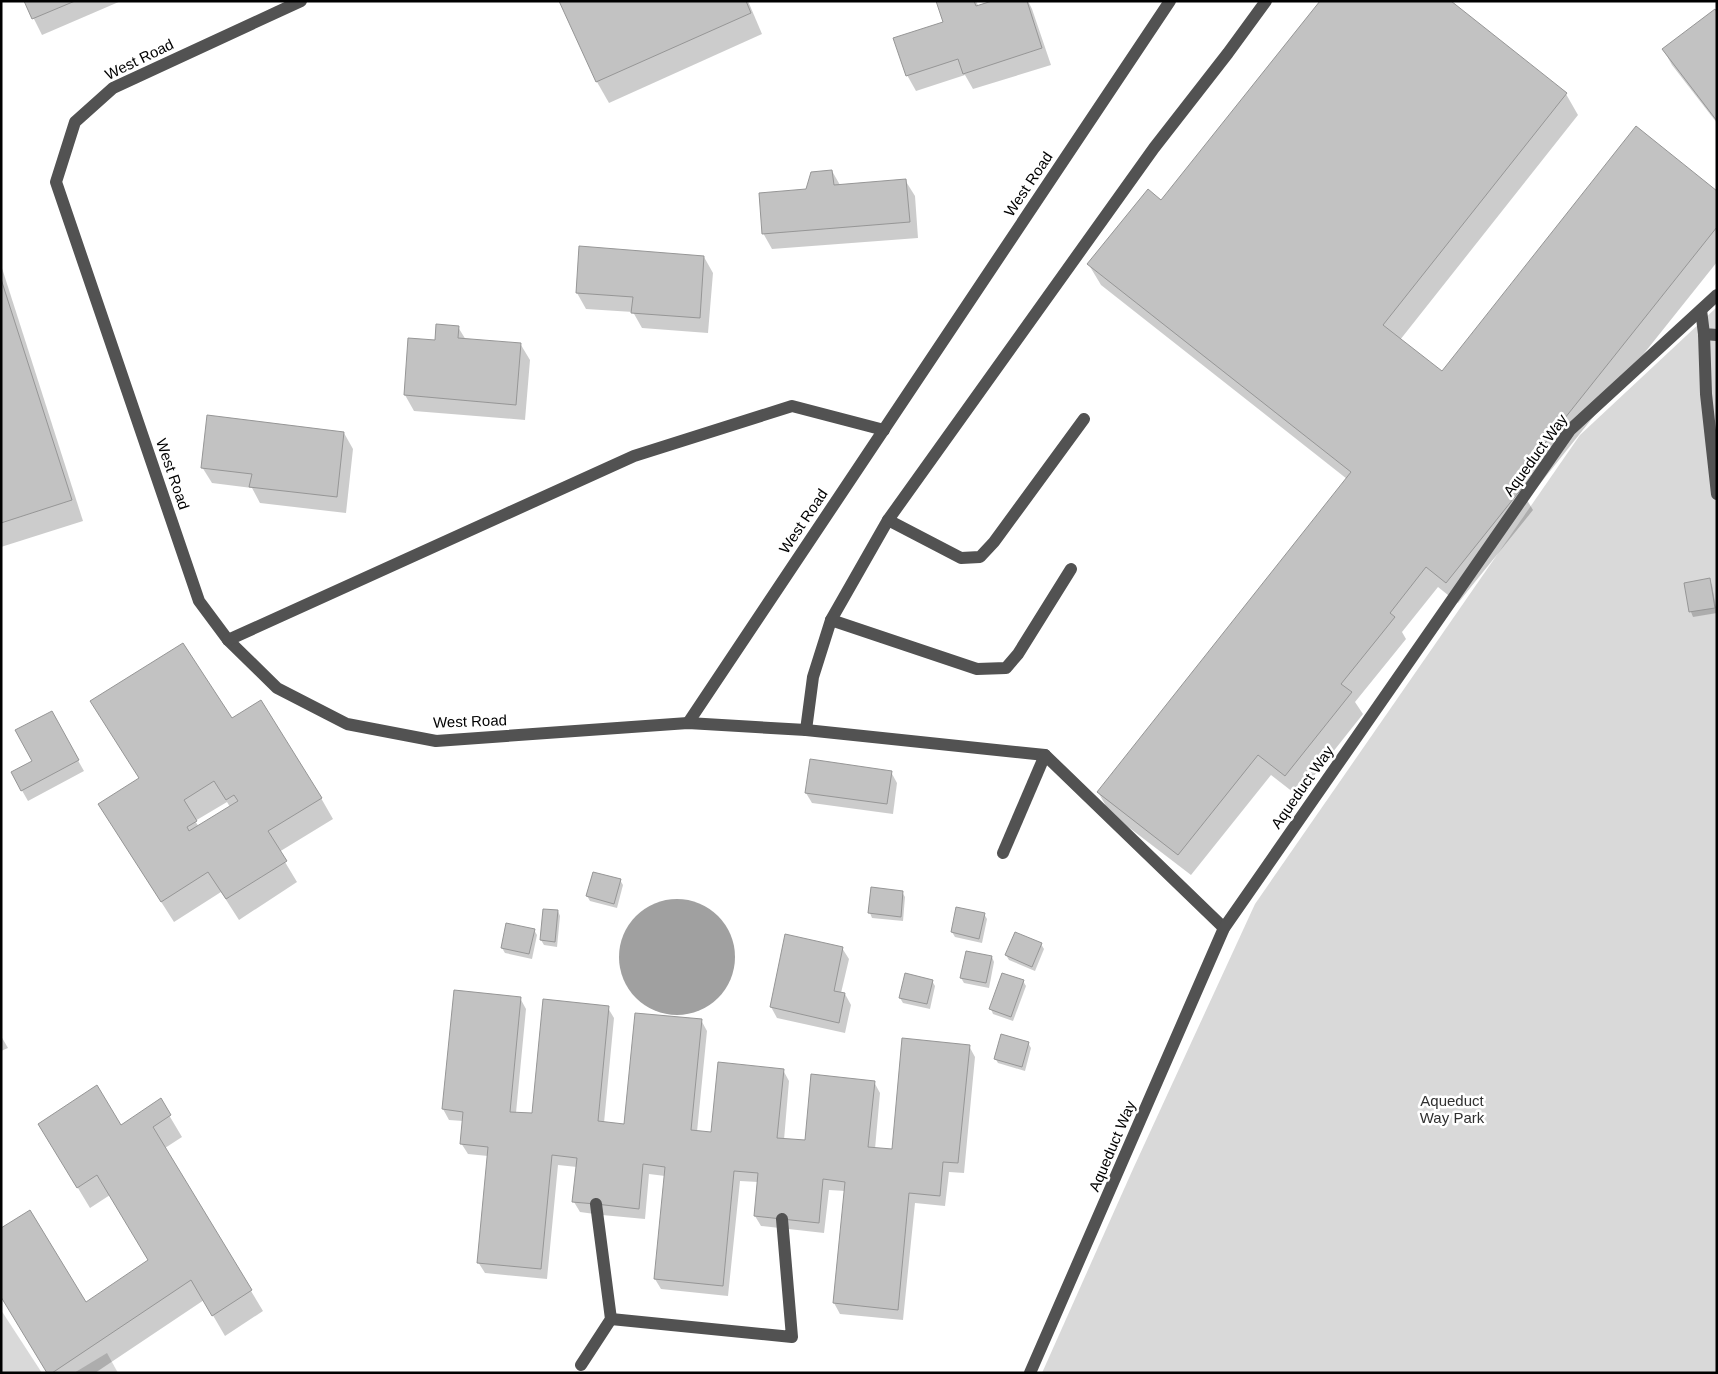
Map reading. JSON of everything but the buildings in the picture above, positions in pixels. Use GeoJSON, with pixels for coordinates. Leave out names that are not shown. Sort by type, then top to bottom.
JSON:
{"type":"FeatureCollection","features":[{"type":"Feature","properties":{"kind":"street","name":"West Road"},"geometry":{"type":"LineString","coordinates":[[301,1],[113,88],[74,122],[56,182],[199,601],[228,640],[276,688],[347,724],[436,740],[688,723],[1170,1]]}},
{"type":"Feature","properties":{"kind":"street"},"geometry":{"type":"LineString","coordinates":[[806,730],[813,677],[831,620],[888,520],[1154,148],[1266,1]]}},
{"type":"Feature","properties":{"kind":"street","name":"Aqueduct Way"},"geometry":{"type":"LineString","coordinates":[[1030,1373],[1224,928],[1570,430],[1717,295]]}},
{"type":"Feature","properties":{"kind":"street"},"geometry":{"type":"LineString","coordinates":[[1701,310],[1710,334],[1706,394],[1717,494]]}},
{"type":"Feature","properties":{"kind":"street"},"geometry":{"type":"LineString","coordinates":[[228,640],[634,456],[792,406],[884,430]]}},
{"type":"Feature","properties":{"kind":"street"},"geometry":{"type":"LineString","coordinates":[[888,520],[961,558],[980,557],[994,542],[1084,419]]}},
{"type":"Feature","properties":{"kind":"street"},"geometry":{"type":"LineString","coordinates":[[831,620],[977,669],[1006,668],[1018,654],[1071,569]]}},
{"type":"Feature","properties":{"kind":"street"},"geometry":{"type":"LineString","coordinates":[[688,723],[806,730],[1045,755],[1224,928]]}},
{"type":"Feature","properties":{"kind":"street"},"geometry":{"type":"LineString","coordinates":[[1003,853],[1045,755]]}},
{"type":"Feature","properties":{"kind":"street"},"geometry":{"type":"LineString","coordinates":[[581,1366],[611,1319],[596,1204]]}},
{"type":"Feature","properties":{"kind":"street"},"geometry":{"type":"LineString","coordinates":[[611,1319],[792,1337],[782,1219]]}},
{"type":"Feature","properties":{"kind":"green space","name":"Aqueduct Way Park"},"geometry":{"type":"Polygon","coordinates":[[[1717,307],[1717,1373],[1042,1373],[1133,1169],[1255,904],[1580,435],[1717,307]]]}},
{"type":"Feature","properties":{"kind":"green space"},"geometry":{"type":"Polygon","coordinates":[[[1,1310],[42,1373],[1,1373],[1,1310]]]}},
{"type":"Feature","properties":{"kind":"green space"},"geometry":{"type":"Polygon","coordinates":[[[107,1353],[118,1373],[74,1373],[107,1353]]]}},
{"type":"Feature","properties":{"kind":"shaded area"},"geometry":{"type":"Polygon","coordinates":[[[677,899],[699,904],[718,916],[730,935],[735,957],[730,979],[718,998],[699,1010],[677,1015],[655,1010],[636,998],[624,979],[619,957],[624,935],[636,916],[655,904],[677,899]]]}}]}
